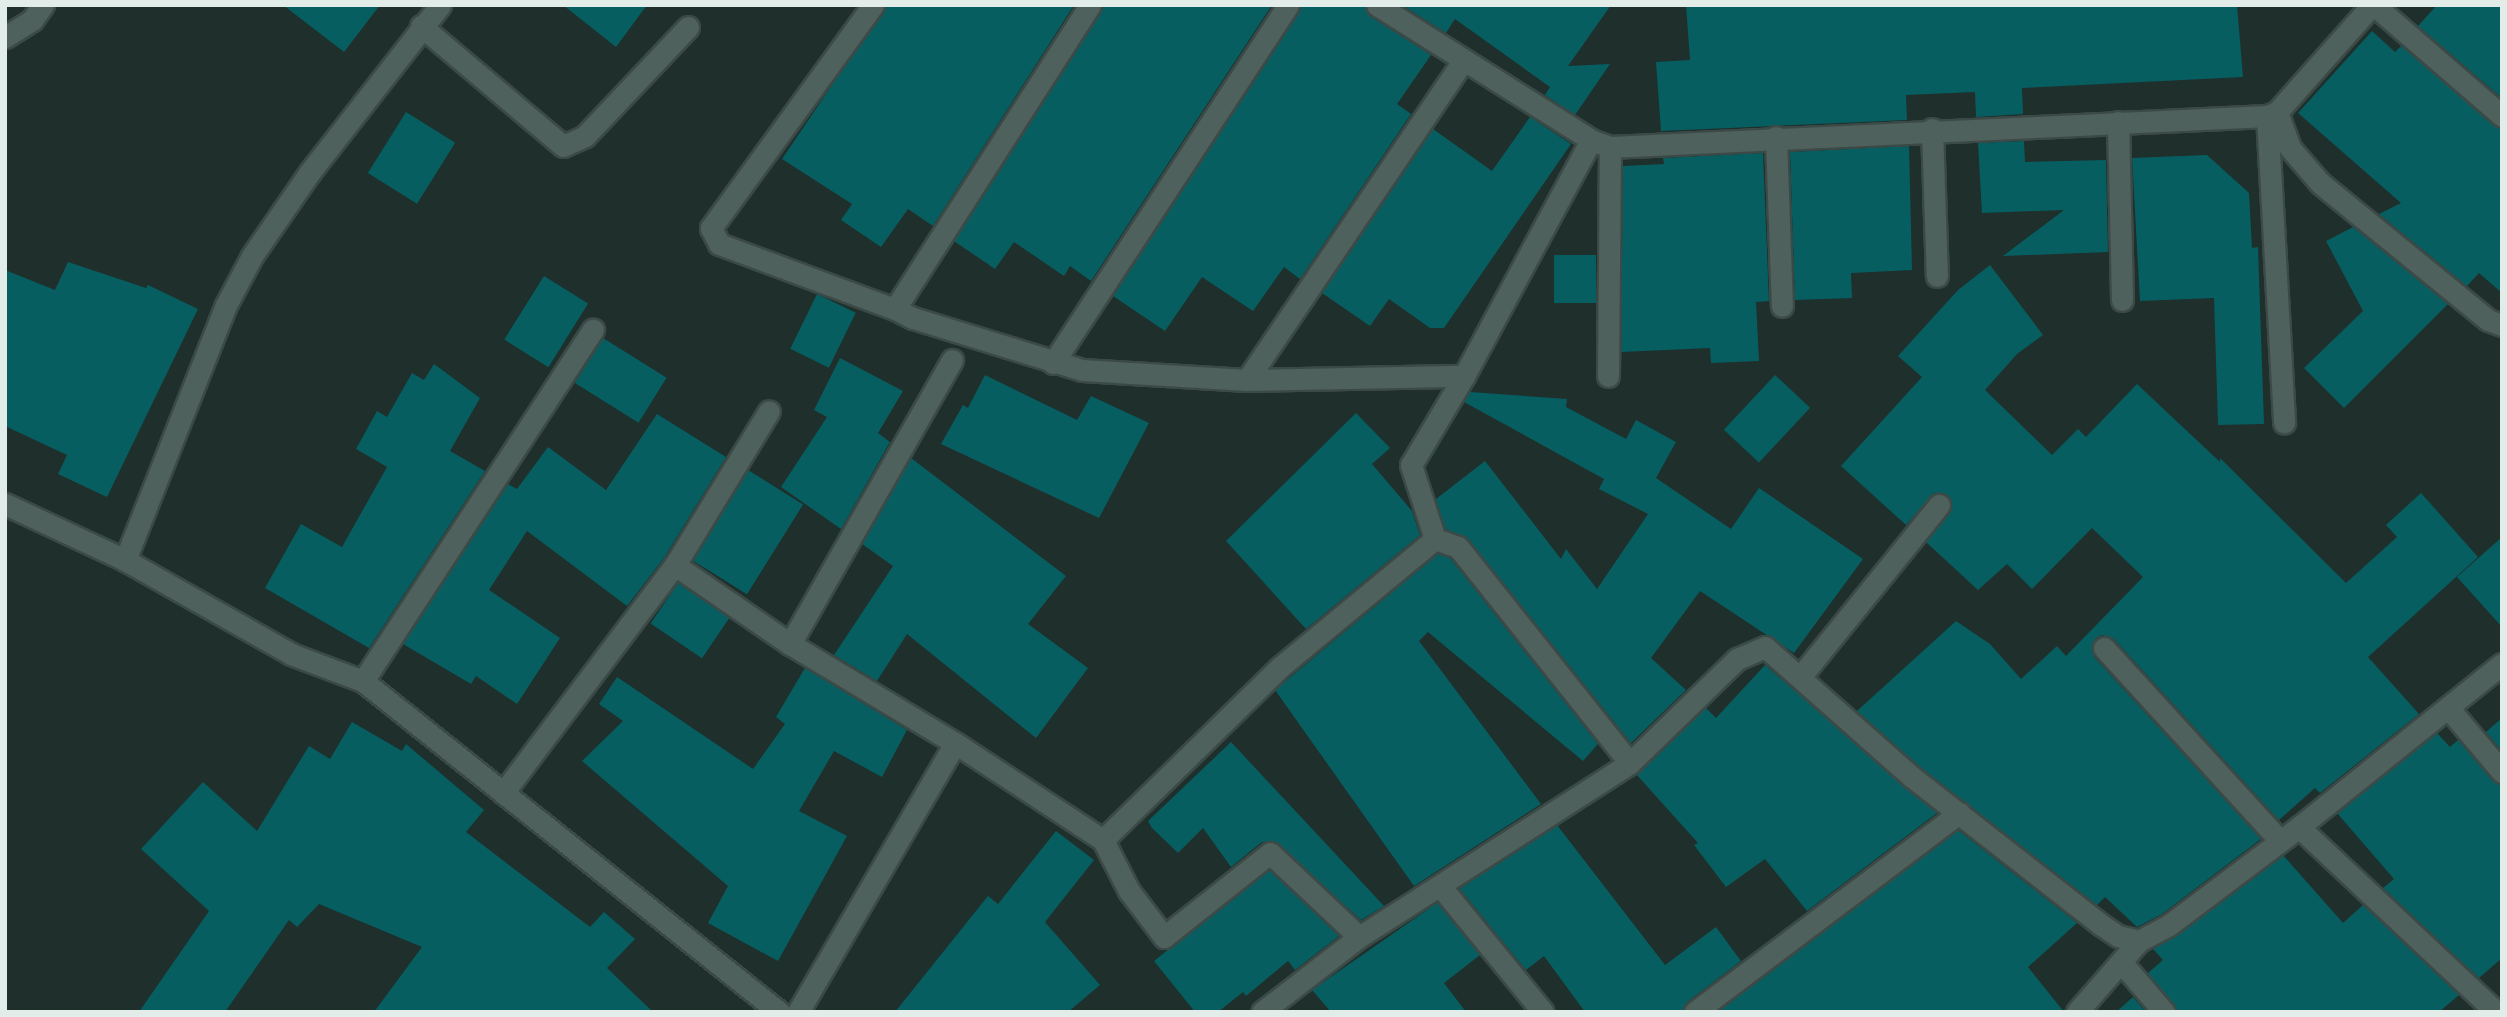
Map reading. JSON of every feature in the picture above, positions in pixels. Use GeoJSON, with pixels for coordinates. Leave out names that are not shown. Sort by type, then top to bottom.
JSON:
{"type":"FeatureCollection","features":[{"type":"Feature","properties":{"kind":"street"},"geometry":{"type":"LineString","coordinates":[[5,37],[32,20],[43,5]]}},
{"type":"Feature","properties":{"kind":"street"},"geometry":{"type":"LineString","coordinates":[[125,560],[225,307],[252,256],[421,26],[440,5]]}},
{"type":"Feature","properties":{"kind":"street"},"geometry":{"type":"LineString","coordinates":[[873,5],[711,228],[719,244],[895,309],[912,318],[1082,370],[1247,380],[1464,376]]}},
{"type":"Feature","properties":{"kind":"street"},"geometry":{"type":"LineString","coordinates":[[895,309],[1090,5]]}},
{"type":"Feature","properties":{"kind":"street"},"geometry":{"type":"LineString","coordinates":[[1053,363],[1287,5]]}},
{"type":"Feature","properties":{"kind":"street"},"geometry":{"type":"LineString","coordinates":[[1377,5],[1463,61],[1601,144],[2272,114],[2373,5],[2502,116]]}},
{"type":"Feature","properties":{"kind":"street"},"geometry":{"type":"LineString","coordinates":[[421,26],[563,146],[585,136],[688,27]]}},
{"type":"Feature","properties":{"kind":"street"},"geometry":{"type":"LineString","coordinates":[[1247,380],[1463,61]]}},
{"type":"Feature","properties":{"kind":"street"},"geometry":{"type":"LineString","coordinates":[[2272,114],[2290,148],[2320,183],[2488,320],[2502,325]]}},
{"type":"Feature","properties":{"kind":"street"},"geometry":{"type":"LineString","coordinates":[[2272,114],[2284,423]]}},
{"type":"Feature","properties":{"kind":"street"},"geometry":{"type":"LineString","coordinates":[[2118,122],[2122,300]]}},
{"type":"Feature","properties":{"kind":"street"},"geometry":{"type":"LineString","coordinates":[[1932,129],[1937,276]]}},
{"type":"Feature","properties":{"kind":"street"},"geometry":{"type":"LineString","coordinates":[[1776,137],[1782,306]]}},
{"type":"Feature","properties":{"kind":"street"},"geometry":{"type":"LineString","coordinates":[[1601,144],[1608,376]]}},
{"type":"Feature","properties":{"kind":"street"},"geometry":{"type":"LineString","coordinates":[[1435,540],[1411,465],[1601,144]]}},
{"type":"Feature","properties":{"kind":"street"},"geometry":{"type":"LineString","coordinates":[[363,681],[593,328]]}},
{"type":"Feature","properties":{"kind":"street"},"geometry":{"type":"LineString","coordinates":[[790,644],[952,360]]}},
{"type":"Feature","properties":{"kind":"street"},"geometry":{"type":"LineString","coordinates":[[503,793],[676,565],[769,411]]}},
{"type":"Feature","properties":{"kind":"street"},"geometry":{"type":"LineString","coordinates":[[5,504],[125,560],[291,654],[363,681],[779,1012]]}},
{"type":"Feature","properties":{"kind":"street"},"geometry":{"type":"LineString","coordinates":[[1801,677],[1939,505]]}},
{"type":"Feature","properties":{"kind":"street"},"geometry":{"type":"LineString","coordinates":[[1435,540],[1458,547],[1630,763]]}},
{"type":"Feature","properties":{"kind":"street"},"geometry":{"type":"LineString","coordinates":[[1102,840],[1279,668],[1435,540]]}},
{"type":"Feature","properties":{"kind":"street"},"geometry":{"type":"LineString","coordinates":[[676,565],[790,644],[955,743],[1102,840],[1129,891],[1164,937],[1270,853],[1359,937]]}},
{"type":"Feature","properties":{"kind":"street"},"geometry":{"type":"LineString","coordinates":[[1262,1012],[1359,937],[1441,887],[1630,763],[1737,659],[1765,647],[1959,813],[2118,936],[2139,941]]}},
{"type":"Feature","properties":{"kind":"street"},"geometry":{"type":"LineString","coordinates":[[2104,648],[2280,841]]}},
{"type":"Feature","properties":{"kind":"street"},"geometry":{"type":"LineString","coordinates":[[2077,1012],[2139,941],[2154,936],[2299,827],[2450,710],[2502,664]]}},
{"type":"Feature","properties":{"kind":"street"},"geometry":{"type":"LineString","coordinates":[[2450,710],[2502,772]]}},
{"type":"Feature","properties":{"kind":"street"},"geometry":{"type":"LineString","coordinates":[[798,1012],[955,743]]}},
{"type":"Feature","properties":{"kind":"street"},"geometry":{"type":"LineString","coordinates":[[1695,1012],[1959,813]]}},
{"type":"Feature","properties":{"kind":"street"},"geometry":{"type":"LineString","coordinates":[[2299,827],[2496,1012]]}},
{"type":"Feature","properties":{"kind":"street"},"geometry":{"type":"LineString","coordinates":[[1441,887],[1543,1012]]}},
{"type":"Feature","properties":{"kind":"street"},"geometry":{"type":"LineString","coordinates":[[2121,962],[2164,1012]]}},
{"type":"Feature","properties":{"kind":"building"},"geometry":{"type":"Polygon","coordinates":[[[283,5],[380,5],[344,52],[283,5]]]}},
{"type":"Feature","properties":{"kind":"building"},"geometry":{"type":"Polygon","coordinates":[[[563,5],[647,5],[616,47],[563,5]]]}},
{"type":"Feature","properties":{"kind":"building"},"geometry":{"type":"Polygon","coordinates":[[[886,5],[1074,5],[933,226],[908,209],[881,247],[841,220],[852,204],[782,159],[886,5]]]}},
{"type":"Feature","properties":{"kind":"building"},"geometry":{"type":"Polygon","coordinates":[[[1103,5],[1272,5],[1091,281],[1070,266],[1064,276],[1014,242],[995,269],[954,241],[1103,5]]]}},
{"type":"Feature","properties":{"kind":"building"},"geometry":{"type":"Polygon","coordinates":[[[1301,5],[1364,5],[1370,16],[1431,55],[1397,104],[1411,114],[1300,279],[1284,267],[1253,311],[1202,277],[1165,331],[1113,296],[1301,5]]]}},
{"type":"Feature","properties":{"kind":"building"},"geometry":{"type":"Polygon","coordinates":[[[1402,5],[1611,5],[1568,66],[1610,64],[1575,115],[1545,95],[1550,87],[1455,19],[1446,33],[1402,5]]]}},
{"type":"Feature","properties":{"kind":"building"},"geometry":{"type":"Polygon","coordinates":[[[1686,5],[2237,5],[2243,77],[2022,88],[2023,114],[1976,117],[1975,92],[1906,95],[1907,120],[1661,131],[1656,62],[1690,60],[1686,5]]]}},
{"type":"Feature","properties":{"kind":"building"},"geometry":{"type":"Polygon","coordinates":[[[2437,5],[2502,5],[2502,98],[2418,26],[2437,5]]]}},
{"type":"Feature","properties":{"kind":"building"},"geometry":{"type":"Polygon","coordinates":[[[2372,31],[2395,52],[2401,46],[2502,129],[2502,293],[2479,273],[2467,286],[2379,214],[2401,203],[2298,113],[2372,31]]]}},
{"type":"Feature","properties":{"kind":"building"},"geometry":{"type":"Polygon","coordinates":[[[406,112],[455,143],[417,204],[368,173],[406,112]]]}},
{"type":"Feature","properties":{"kind":"building"},"geometry":{"type":"Polygon","coordinates":[[[1530,117],[1571,144],[1444,328],[1430,328],[1389,299],[1370,326],[1322,293],[1433,129],[1492,171],[1530,117]]]}},
{"type":"Feature","properties":{"kind":"building"},"geometry":{"type":"Polygon","coordinates":[[[2024,141],[2025,162],[2106,160],[2108,252],[2003,256],[2064,210],[1982,213],[1978,143],[2024,141]]]}},
{"type":"Feature","properties":{"kind":"building"},"geometry":{"type":"Polygon","coordinates":[[[1909,146],[1912,270],[1851,273],[1852,298],[1795,300],[1790,152],[1909,146]]]}},
{"type":"Feature","properties":{"kind":"building"},"geometry":{"type":"Polygon","coordinates":[[[1763,153],[1769,301],[1756,302],[1759,361],[1711,363],[1710,348],[1621,352],[1623,166],[1664,164],[1663,158],[1763,153]]]}},
{"type":"Feature","properties":{"kind":"building"},"geometry":{"type":"Polygon","coordinates":[[[2207,155],[2249,193],[2252,248],[2258,247],[2264,424],[2218,425],[2214,298],[2140,301],[2132,158],[2207,155]]]}},
{"type":"Feature","properties":{"kind":"building"},"geometry":{"type":"Polygon","coordinates":[[[2353,227],[2448,304],[2344,408],[2304,368],[2363,311],[2326,241],[2353,227]]]}},
{"type":"Feature","properties":{"kind":"building"},"geometry":{"type":"Polygon","coordinates":[[[1554,255],[1596,255],[1596,303],[1554,303],[1554,255]]]}},
{"type":"Feature","properties":{"kind":"building"},"geometry":{"type":"Polygon","coordinates":[[[68,262],[146,288],[148,285],[198,309],[107,497],[58,474],[67,455],[5,426],[5,270],[55,290],[68,262]]]}},
{"type":"Feature","properties":{"kind":"building"},"geometry":{"type":"Polygon","coordinates":[[[1990,265],[2043,335],[2017,354],[1985,390],[2052,455],[2078,429],[2086,437],[2137,384],[2220,462],[2220,458],[2346,583],[2397,537],[2386,525],[2421,493],[2478,557],[2368,657],[2419,714],[2320,793],[2315,788],[2279,820],[2114,639],[2102,635],[2095,639],[2094,657],[2261,839],[2162,914],[2137,927],[2105,897],[2097,905],[1920,767],[1857,711],[1956,621],[1990,644],[2021,679],[2057,646],[2066,656],[2143,577],[2092,528],[2032,589],[2007,564],[1978,590],[1926,542],[1950,513],[1948,495],[1934,493],[1906,525],[1841,466],[1922,377],[1898,356],[1958,290],[1990,265]]]}},
{"type":"Feature","properties":{"kind":"building"},"geometry":{"type":"Polygon","coordinates":[[[544,276],[588,304],[548,367],[504,340],[544,276]]]}},
{"type":"Feature","properties":{"kind":"building"},"geometry":{"type":"Polygon","coordinates":[[[817,294],[856,313],[829,368],[790,349],[817,294]]]}},
{"type":"Feature","properties":{"kind":"building"},"geometry":{"type":"Polygon","coordinates":[[[603,338],[667,378],[639,423],[575,383],[603,338]]]}},
{"type":"Feature","properties":{"kind":"building"},"geometry":{"type":"Polygon","coordinates":[[[840,358],[903,391],[878,433],[890,442],[841,529],[781,487],[827,417],[814,410],[840,358]]]}},
{"type":"Feature","properties":{"kind":"building"},"geometry":{"type":"Polygon","coordinates":[[[434,364],[480,398],[450,451],[485,471],[369,648],[265,588],[301,524],[342,547],[387,467],[356,449],[377,411],[387,417],[412,373],[424,380],[434,364]]]}},
{"type":"Feature","properties":{"kind":"building"},"geometry":{"type":"Polygon","coordinates":[[[985,375],[1077,420],[1091,396],[1149,423],[1099,518],[941,444],[963,405],[968,408],[985,375]]]}},
{"type":"Feature","properties":{"kind":"building"},"geometry":{"type":"Polygon","coordinates":[[[1775,375],[1810,408],[1759,463],[1724,430],[1775,375]]]}},
{"type":"Feature","properties":{"kind":"building"},"geometry":{"type":"Polygon","coordinates":[[[1470,392],[1567,399],[1566,407],[1626,439],[1636,420],[1676,442],[1656,478],[1731,529],[1759,488],[1863,559],[1794,653],[1700,591],[1651,658],[1686,690],[1631,743],[1468,539],[1445,529],[1436,499],[1485,461],[1561,559],[1566,549],[1597,589],[1648,514],[1599,489],[1604,479],[1464,402],[1470,392]]]}},
{"type":"Feature","properties":{"kind":"building"},"geometry":{"type":"Polygon","coordinates":[[[1356,413],[1390,448],[1372,464],[1412,511],[1420,535],[1306,629],[1226,541],[1356,413]]]}},
{"type":"Feature","properties":{"kind":"building"},"geometry":{"type":"Polygon","coordinates":[[[657,414],[726,457],[664,558],[627,606],[527,531],[489,590],[560,638],[517,704],[476,676],[471,684],[403,644],[508,484],[517,489],[548,447],[606,490],[657,414]]]}},
{"type":"Feature","properties":{"kind":"building"},"geometry":{"type":"Polygon","coordinates":[[[911,458],[1066,576],[1028,624],[1088,668],[1036,738],[907,634],[877,681],[834,655],[893,566],[862,544],[911,458]]]}},
{"type":"Feature","properties":{"kind":"building"},"geometry":{"type":"Polygon","coordinates":[[[748,470],[803,504],[747,594],[692,560],[748,470]]]}},
{"type":"Feature","properties":{"kind":"building"},"geometry":{"type":"Polygon","coordinates":[[[2502,537],[2502,627],[2457,577],[2502,537]]]}},
{"type":"Feature","properties":{"kind":"building"},"geometry":{"type":"Polygon","coordinates":[[[1438,554],[1450,558],[1598,744],[1583,761],[1428,632],[1419,641],[1541,804],[1414,886],[1275,690],[1438,554]]]}},
{"type":"Feature","properties":{"kind":"building"},"geometry":{"type":"Polygon","coordinates":[[[678,583],[729,618],[702,658],[651,624],[678,583]]]}},
{"type":"Feature","properties":{"kind":"building"},"geometry":{"type":"Polygon","coordinates":[[[1765,665],[1937,813],[1807,911],[1765,859],[1726,887],[1694,845],[1698,843],[1636,774],[1706,708],[1716,718],[1765,665]]]}},
{"type":"Feature","properties":{"kind":"building"},"geometry":{"type":"Polygon","coordinates":[[[805,668],[907,730],[882,777],[834,751],[799,811],[847,836],[778,961],[708,923],[728,886],[582,761],[623,721],[599,704],[617,677],[753,769],[785,724],[776,717],[805,668]]]}},
{"type":"Feature","properties":{"kind":"building"},"geometry":{"type":"Polygon","coordinates":[[[2502,718],[2502,751],[2486,732],[2502,718]]]}},
{"type":"Feature","properties":{"kind":"building"},"geometry":{"type":"Polygon","coordinates":[[[352,722],[402,751],[406,744],[484,810],[466,832],[590,927],[604,912],[635,939],[607,968],[653,1012],[374,1012],[422,947],[319,904],[297,927],[289,920],[225,1012],[139,1012],[209,911],[141,849],[203,782],[257,831],[309,746],[330,759],[352,722]]]}},
{"type":"Feature","properties":{"kind":"building"},"geometry":{"type":"Polygon","coordinates":[[[2437,733],[2450,747],[2458,740],[2492,780],[2502,785],[2502,958],[2479,978],[2383,888],[2394,879],[2337,813],[2437,733]]]}},
{"type":"Feature","properties":{"kind":"building"},"geometry":{"type":"Polygon","coordinates":[[[1231,742],[1384,906],[1361,920],[1274,841],[1262,842],[1231,867],[1203,828],[1178,853],[1152,828],[1148,821],[1231,742]]]}},
{"type":"Feature","properties":{"kind":"building"},"geometry":{"type":"Polygon","coordinates":[[[1557,825],[1665,965],[1716,927],[1741,961],[1687,1002],[1682,1012],[1585,1012],[1544,956],[1526,970],[1459,888],[1557,825]]]}},
{"type":"Feature","properties":{"kind":"building"},"geometry":{"type":"Polygon","coordinates":[[[1958,830],[2077,923],[2028,967],[2064,1012],[1717,1012],[1958,830]]]}},
{"type":"Feature","properties":{"kind":"building"},"geometry":{"type":"Polygon","coordinates":[[[1056,831],[1094,860],[1045,922],[1100,985],[1068,1012],[895,1012],[988,896],[998,904],[1056,831]]]}},
{"type":"Feature","properties":{"kind":"building"},"geometry":{"type":"Polygon","coordinates":[[[2283,855],[2343,923],[2363,905],[2459,995],[2439,1012],[2177,1012],[2148,973],[2163,960],[2153,949],[2283,855]]]}},
{"type":"Feature","properties":{"kind":"building"},"geometry":{"type":"Polygon","coordinates":[[[1269,870],[1339,936],[1295,970],[1288,961],[1246,996],[1243,992],[1218,1012],[1195,1012],[1154,961],[1269,870]]]}},
{"type":"Feature","properties":{"kind":"building"},"geometry":{"type":"Polygon","coordinates":[[[1437,903],[1480,955],[1444,983],[1466,1012],[1331,1012],[1312,990],[1437,903]]]}},
{"type":"Feature","properties":{"kind":"building"},"geometry":{"type":"Polygon","coordinates":[[[2133,997],[2146,1012],[2116,1012],[2133,997]]]}}]}
